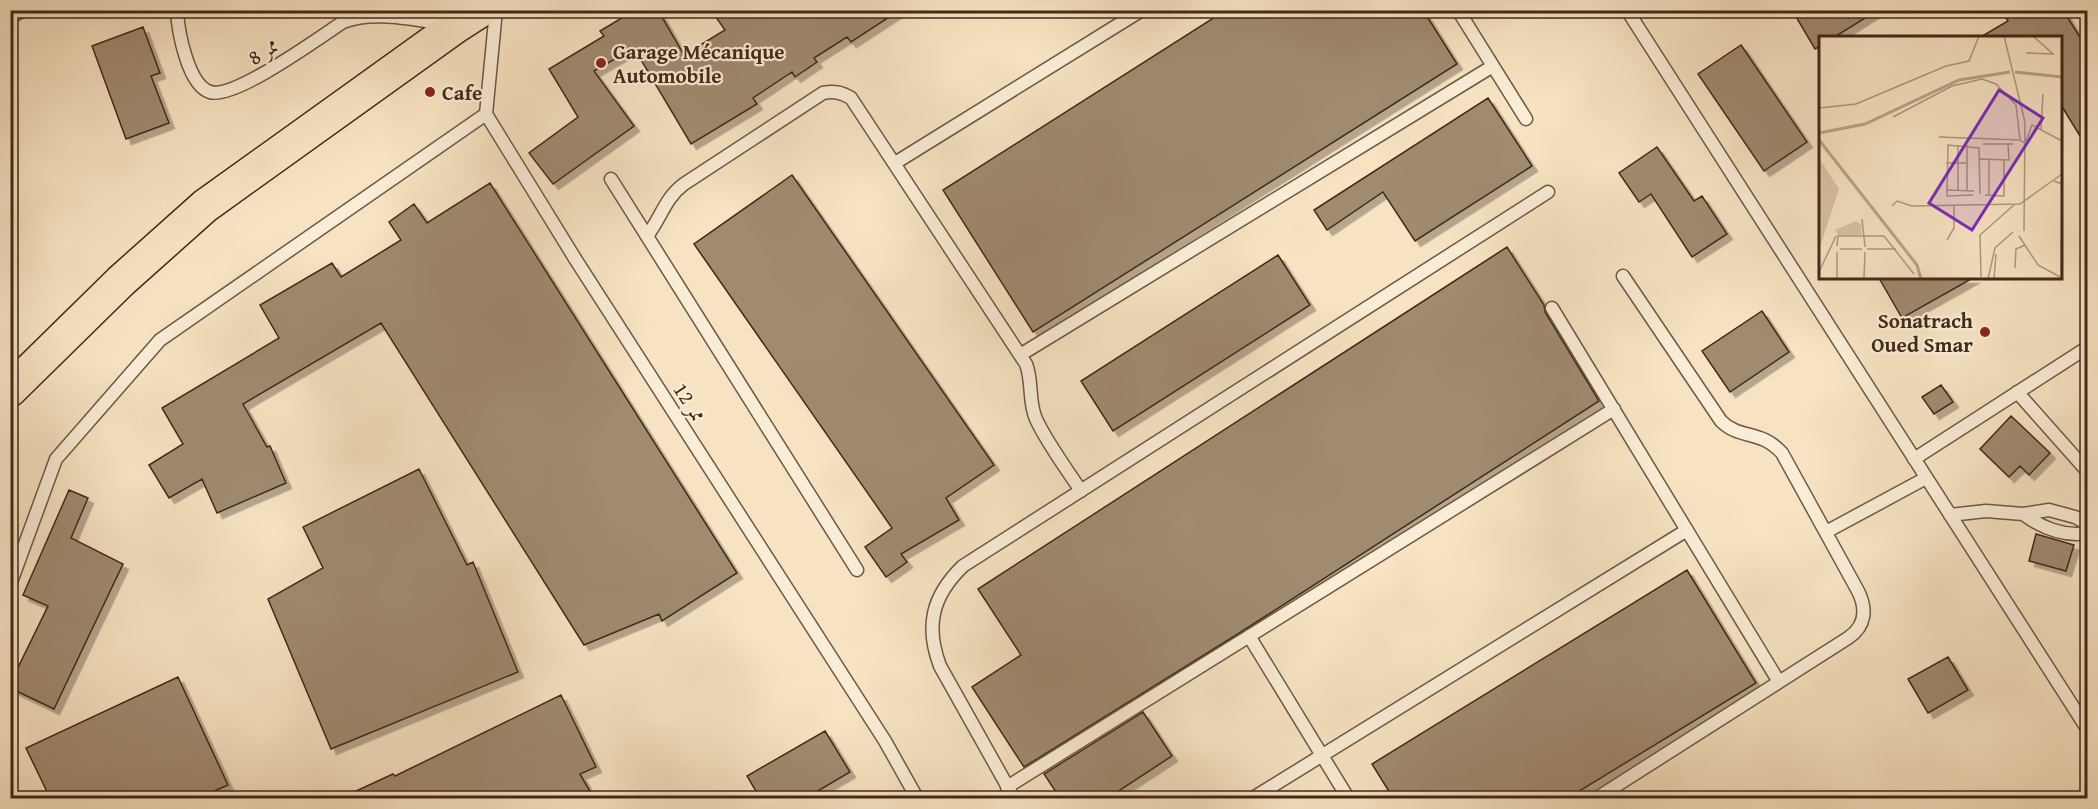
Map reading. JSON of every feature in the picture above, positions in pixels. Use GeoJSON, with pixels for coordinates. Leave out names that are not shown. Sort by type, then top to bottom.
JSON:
{"type":"FeatureCollection","features":[{"type":"Feature","properties":{"kind":"main road"},"geometry":{"type":"LineString","coordinates":[[10,390],[121,280],[205,206],[469,18]]}},
{"type":"Feature","properties":{"kind":"lane"},"geometry":{"type":"LineString","coordinates":[[10,18],[23,10]]}},
{"type":"Feature","properties":{"kind":"lane","name":"ممر 8"},"geometry":{"type":"LineString","coordinates":[[177,10],[178,32],[194,78],[207,92],[218,94],[252,81],[352,18],[469,18]]}},
{"type":"Feature","properties":{"kind":"lane"},"geometry":{"type":"LineString","coordinates":[[10,585],[56,459],[160,340],[486,114],[496,10]]}},
{"type":"Feature","properties":{"kind":"lane"},"geometry":{"type":"LineString","coordinates":[[895,163],[1142,10]]}},
{"type":"Feature","properties":{"kind":"lane"},"geometry":{"type":"LineString","coordinates":[[1458,10],[1526,119]]}},
{"type":"Feature","properties":{"kind":"lane"},"geometry":{"type":"LineString","coordinates":[[1627,10],[2088,730]]}},
{"type":"Feature","properties":{"kind":"lane"},"geometry":{"type":"LineString","coordinates":[[1020,355],[1493,66]]}},
{"type":"Feature","properties":{"kind":"lane"},"geometry":{"type":"LineString","coordinates":[[647,236],[677,189],[823,93],[842,93],[851,98],[1020,355],[1029,374],[1030,396],[1036,419],[1081,491]]}},
{"type":"Feature","properties":{"kind":"lane","name":"ممر 12"},"geometry":{"type":"LineString","coordinates":[[486,114],[574,257],[885,741],[917,798]]}},
{"type":"Feature","properties":{"kind":"lane"},"geometry":{"type":"LineString","coordinates":[[611,179],[857,570]]}},
{"type":"Feature","properties":{"kind":"lane"},"geometry":{"type":"LineString","coordinates":[[1014,798],[940,666],[932,636],[932,620],[943,590],[952,577],[963,566],[1548,192]]}},
{"type":"Feature","properties":{"kind":"lane"},"geometry":{"type":"LineString","coordinates":[[1597,798],[1856,633],[1864,617],[1862,598],[1782,453],[1768,440],[1733,431],[1721,421],[1623,276]]}},
{"type":"Feature","properties":{"kind":"lane"},"geometry":{"type":"LineString","coordinates":[[1552,308],[1779,682]]}},
{"type":"Feature","properties":{"kind":"lane"},"geometry":{"type":"LineString","coordinates":[[1914,459],[2088,347]]}},
{"type":"Feature","properties":{"kind":"lane"},"geometry":{"type":"LineString","coordinates":[[2017,392],[2088,472]]}},
{"type":"Feature","properties":{"kind":"lane"},"geometry":{"type":"LineString","coordinates":[[1007,787],[1614,409]]}},
{"type":"Feature","properties":{"kind":"lane"},"geometry":{"type":"LineString","coordinates":[[1826,532],[1926,478]]}},
{"type":"Feature","properties":{"kind":"lane"},"geometry":{"type":"LineString","coordinates":[[1950,515],[1986,511],[2023,514],[2049,510],[2075,517],[2088,524]]}},
{"type":"Feature","properties":{"kind":"lane"},"geometry":{"type":"LineString","coordinates":[[2023,514],[2036,524],[2050,530],[2065,534],[2088,533]]}},
{"type":"Feature","properties":{"kind":"lane"},"geometry":{"type":"LineString","coordinates":[[1253,798],[1687,530]]}},
{"type":"Feature","properties":{"kind":"lane"},"geometry":{"type":"LineString","coordinates":[[1249,636],[1348,798]]}},
{"type":"Feature","properties":{"kind":"building"},"geometry":{"type":"Polygon","coordinates":[[[635,10],[658,10],[684,55],[725,30],[711,10],[900,10],[851,42],[847,37],[814,58],[817,62],[795,77],[792,72],[753,98],[757,104],[691,144],[634,48],[594,71],[634,126],[553,184],[529,153],[578,117],[549,69],[604,36],[600,31],[635,10]]]}},
{"type":"Feature","properties":{"kind":"building"},"geometry":{"type":"Polygon","coordinates":[[[1226,10],[1423,10],[1457,64],[1033,332],[943,190],[1226,10]]]}},
{"type":"Feature","properties":{"kind":"building"},"geometry":{"type":"Polygon","coordinates":[[[1792,10],[1878,10],[1836,36],[1819,36],[1819,46],[1815,49],[1792,10]]]}},
{"type":"Feature","properties":{"kind":"building"},"geometry":{"type":"Polygon","coordinates":[[[2001,10],[2063,10],[2088,50],[2088,149],[2062,107],[2062,36],[1982,36],[2008,21],[2001,10]]]}},
{"type":"Feature","properties":{"kind":"building"},"geometry":{"type":"Polygon","coordinates":[[[143,27],[160,73],[151,76],[169,123],[126,139],[92,46],[143,27]]]}},
{"type":"Feature","properties":{"kind":"building"},"geometry":{"type":"Polygon","coordinates":[[[1741,45],[1807,142],[1764,171],[1698,74],[1741,45]]]}},
{"type":"Feature","properties":{"kind":"building"},"geometry":{"type":"Polygon","coordinates":[[[1488,98],[1532,166],[1415,241],[1383,192],[1327,230],[1314,210],[1488,98]]]}},
{"type":"Feature","properties":{"kind":"building"},"geometry":{"type":"Polygon","coordinates":[[[1657,147],[1694,201],[1702,196],[1727,234],[1692,257],[1651,194],[1639,202],[1619,173],[1657,147]]]}},
{"type":"Feature","properties":{"kind":"building"},"geometry":{"type":"Polygon","coordinates":[[[792,175],[994,465],[946,498],[959,520],[901,554],[907,562],[886,577],[865,547],[892,528],[694,244],[792,175]]]}},
{"type":"Feature","properties":{"kind":"building"},"geometry":{"type":"Polygon","coordinates":[[[490,183],[737,573],[662,621],[659,614],[584,645],[381,323],[243,404],[267,447],[270,446],[286,483],[217,513],[202,479],[169,498],[149,465],[183,444],[162,408],[279,338],[260,305],[332,263],[341,277],[401,240],[389,222],[414,204],[427,223],[490,183]]]}},
{"type":"Feature","properties":{"kind":"building"},"geometry":{"type":"Polygon","coordinates":[[[1507,247],[1544,305],[1545,312],[1599,401],[1241,632],[1024,767],[972,687],[1021,655],[978,589],[1507,247]]]}},
{"type":"Feature","properties":{"kind":"building"},"geometry":{"type":"Polygon","coordinates":[[[1278,255],[1310,305],[1113,431],[1081,381],[1278,255]]]}},
{"type":"Feature","properties":{"kind":"building"},"geometry":{"type":"Polygon","coordinates":[[[1880,279],[1971,279],[1902,318],[1880,279]]]}},
{"type":"Feature","properties":{"kind":"building"},"geometry":{"type":"Polygon","coordinates":[[[1762,311],[1789,352],[1730,392],[1702,351],[1762,311]]]}},
{"type":"Feature","properties":{"kind":"building"},"geometry":{"type":"Polygon","coordinates":[[[1941,385],[1953,402],[1934,414],[1922,397],[1941,385]]]}},
{"type":"Feature","properties":{"kind":"building"},"geometry":{"type":"Polygon","coordinates":[[[2011,416],[2050,453],[2029,475],[2020,466],[2009,477],[1980,449],[2011,416]]]}},
{"type":"Feature","properties":{"kind":"building"},"geometry":{"type":"Polygon","coordinates":[[[419,469],[467,565],[473,562],[518,672],[331,749],[268,599],[323,568],[303,527],[419,469]]]}},
{"type":"Feature","properties":{"kind":"building"},"geometry":{"type":"Polygon","coordinates":[[[69,490],[88,498],[71,538],[123,564],[54,709],[10,688],[10,684],[48,606],[23,595],[69,490]]]}},
{"type":"Feature","properties":{"kind":"building"},"geometry":{"type":"Polygon","coordinates":[[[2036,534],[2074,545],[2066,571],[2029,561],[2036,534]]]}},
{"type":"Feature","properties":{"kind":"building"},"geometry":{"type":"Polygon","coordinates":[[[1687,570],[1756,683],[1568,798],[1393,798],[1372,764],[1687,570]]]}},
{"type":"Feature","properties":{"kind":"building"},"geometry":{"type":"Polygon","coordinates":[[[1948,657],[1968,690],[1928,713],[1908,679],[1948,657]]]}},
{"type":"Feature","properties":{"kind":"building"},"geometry":{"type":"Polygon","coordinates":[[[178,677],[228,785],[198,798],[50,798],[26,748],[178,677]]]}},
{"type":"Feature","properties":{"kind":"building"},"geometry":{"type":"Polygon","coordinates":[[[561,695],[596,767],[580,774],[594,798],[341,798],[393,774],[395,776],[561,695]]]}},
{"type":"Feature","properties":{"kind":"building"},"geometry":{"type":"Polygon","coordinates":[[[1143,712],[1172,756],[1108,798],[1060,798],[1044,774],[1143,712]]]}},
{"type":"Feature","properties":{"kind":"building"},"geometry":{"type":"Polygon","coordinates":[[[825,731],[850,772],[806,798],[760,798],[747,776],[825,731]]]}},
{"type":"Feature","properties":{"kind":"place","name":"Garage Mécanique Automobile"},"geometry":{"type":"Point","coordinates":[601,63]}},
{"type":"Feature","properties":{"kind":"place","name":"Cafe"},"geometry":{"type":"Point","coordinates":[430,92]}},
{"type":"Feature","properties":{"kind":"place","name":"Sonatrach Oued Smar"},"geometry":{"type":"Point","coordinates":[1985,332]}}]}
